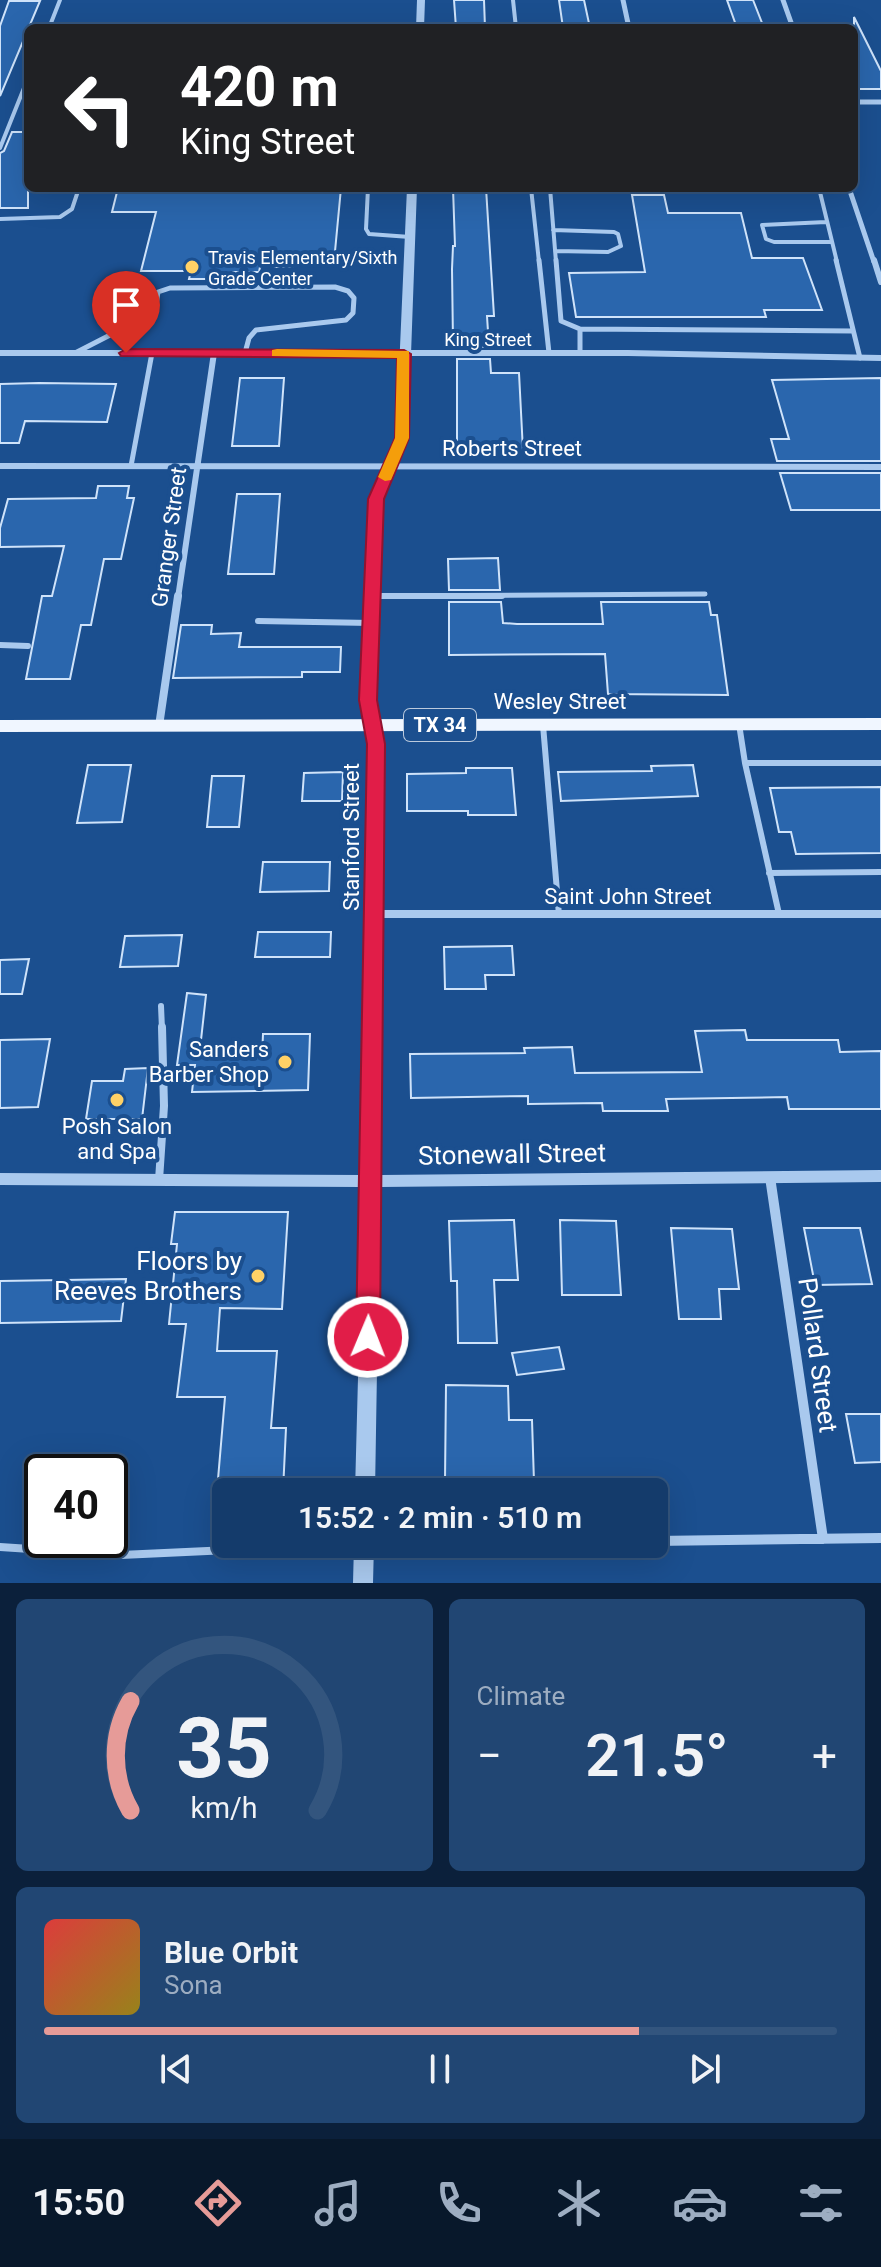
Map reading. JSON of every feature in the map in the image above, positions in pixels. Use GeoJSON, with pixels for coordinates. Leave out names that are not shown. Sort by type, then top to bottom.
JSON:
{"type":"FeatureCollection","features":[{"type":"Feature","properties":{"kind":"main road","name":"Wesley Street"},"geometry":{"type":"LineString","coordinates":[[0,726],[881,724]]}},
{"type":"Feature","properties":{"kind":"street"},"geometry":{"type":"LineString","coordinates":[[420,24],[421,0]]}},
{"type":"Feature","properties":{"kind":"street"},"geometry":{"type":"LineString","coordinates":[[623,0],[628,24]]}},
{"type":"Feature","properties":{"kind":"street"},"geometry":{"type":"LineString","coordinates":[[783,0],[792,24]]}},
{"type":"Feature","properties":{"kind":"street"},"geometry":{"type":"LineString","coordinates":[[858,102],[881,102]]}},
{"type":"Feature","properties":{"kind":"street","name":"Stanford Street"},"geometry":{"type":"LineString","coordinates":[[365,1478],[376,744],[368,700],[376,499],[402,438],[412,192]]}},
{"type":"Feature","properties":{"kind":"street"},"geometry":{"type":"LineString","coordinates":[[850,192],[881,282]]}},
{"type":"Feature","properties":{"kind":"street","name":"King Street"},"geometry":{"type":"LineString","coordinates":[[0,353],[580,353],[881,358]]}},
{"type":"Feature","properties":{"kind":"street","name":"Granger Street"},"geometry":{"type":"LineString","coordinates":[[159,726],[214,353]]}},
{"type":"Feature","properties":{"kind":"street","name":"Roberts Street"},"geometry":{"type":"LineString","coordinates":[[0,466],[881,467]]}},
{"type":"Feature","properties":{"kind":"street","name":"Saint John Street"},"geometry":{"type":"LineString","coordinates":[[375,914],[881,914]]}},
{"type":"Feature","properties":{"kind":"street","name":"Stonewall Street"},"geometry":{"type":"LineString","coordinates":[[0,1179],[372,1181],[881,1176]]}},
{"type":"Feature","properties":{"kind":"street","name":"Pollard Street"},"geometry":{"type":"LineString","coordinates":[[770,1177],[823,1539]]}},
{"type":"Feature","properties":{"kind":"street"},"geometry":{"type":"LineString","coordinates":[[668,1541],[881,1538]]}},
{"type":"Feature","properties":{"kind":"street"},"geometry":{"type":"LineString","coordinates":[[363,1583],[364,1558]]}},
{"type":"Feature","properties":{"kind":"lane"},"geometry":{"type":"LineString","coordinates":[[51,24],[60,0]]}},
{"type":"Feature","properties":{"kind":"lane"},"geometry":{"type":"LineString","coordinates":[[513,0],[516,24]]}},
{"type":"Feature","properties":{"kind":"lane"},"geometry":{"type":"LineString","coordinates":[[0,148],[24,88]]}},
{"type":"Feature","properties":{"kind":"lane"},"geometry":{"type":"LineString","coordinates":[[17,106],[24,106]]}},
{"type":"Feature","properties":{"kind":"lane"},"geometry":{"type":"LineString","coordinates":[[0,219],[60,217],[72,209],[78,192]]}},
{"type":"Feature","properties":{"kind":"lane"},"geometry":{"type":"LineString","coordinates":[[368,192],[366,229],[369,234],[410,237]]}},
{"type":"Feature","properties":{"kind":"lane"},"geometry":{"type":"LineString","coordinates":[[531,192],[549,353]]}},
{"type":"Feature","properties":{"kind":"lane"},"geometry":{"type":"LineString","coordinates":[[550,192],[561,321],[580,329],[853,331]]}},
{"type":"Feature","properties":{"kind":"lane"},"geometry":{"type":"LineString","coordinates":[[820,192],[860,358]]}},
{"type":"Feature","properties":{"kind":"lane"},"geometry":{"type":"LineString","coordinates":[[826,222],[762,225],[766,239],[774,242],[831,242]]}},
{"type":"Feature","properties":{"kind":"lane"},"geometry":{"type":"LineString","coordinates":[[553,230],[614,232],[618,234],[621,246],[608,252],[555,251]]}},
{"type":"Feature","properties":{"kind":"lane"},"geometry":{"type":"LineString","coordinates":[[75,353],[155,312],[158,292],[170,288],[335,287],[348,291],[354,298],[353,315],[349,320],[333,325],[256,330],[249,338],[245,353]]}},
{"type":"Feature","properties":{"kind":"lane"},"geometry":{"type":"LineString","coordinates":[[580,329],[580,353]]}},
{"type":"Feature","properties":{"kind":"lane"},"geometry":{"type":"LineString","coordinates":[[131,466],[152,353]]}},
{"type":"Feature","properties":{"kind":"lane"},"geometry":{"type":"LineString","coordinates":[[372,596],[501,598],[594,592],[705,594]]}},
{"type":"Feature","properties":{"kind":"lane"},"geometry":{"type":"LineString","coordinates":[[258,621],[371,623]]}},
{"type":"Feature","properties":{"kind":"lane"},"geometry":{"type":"LineString","coordinates":[[0,645],[28,646]]}},
{"type":"Feature","properties":{"kind":"lane"},"geometry":{"type":"LineString","coordinates":[[739,724],[779,914]]}},
{"type":"Feature","properties":{"kind":"lane"},"geometry":{"type":"LineString","coordinates":[[543,725],[559,915]]}},
{"type":"Feature","properties":{"kind":"lane"},"geometry":{"type":"LineString","coordinates":[[745,763],[881,763]]}},
{"type":"Feature","properties":{"kind":"lane"},"geometry":{"type":"LineString","coordinates":[[769,873],[881,872]]}},
{"type":"Feature","properties":{"kind":"lane"},"geometry":{"type":"LineString","coordinates":[[159,1180],[164,1106],[161,1006]]}},
{"type":"Feature","properties":{"kind":"lane"},"geometry":{"type":"LineString","coordinates":[[0,1547],[121,1555],[212,1551]]}},
{"type":"Feature","properties":{"kind":"building"},"geometry":{"type":"Polygon","coordinates":[[[454,0],[484,0],[485,24],[456,24],[454,0]]]}},
{"type":"Feature","properties":{"kind":"building"},"geometry":{"type":"Polygon","coordinates":[[[559,0],[584,0],[589,24],[562,24],[559,0]]]}},
{"type":"Feature","properties":{"kind":"building"},"geometry":{"type":"Polygon","coordinates":[[[727,0],[753,0],[762,24],[736,24],[727,0]]]}},
{"type":"Feature","properties":{"kind":"building"},"geometry":{"type":"Polygon","coordinates":[[[9,1],[40,1],[30,24],[24,24],[24,39],[0,96],[0,26],[9,1]]]}},
{"type":"Feature","properties":{"kind":"building"},"geometry":{"type":"Polygon","coordinates":[[[858,25],[881,71],[881,89],[858,89],[858,25]]]}},
{"type":"Feature","properties":{"kind":"building"},"geometry":{"type":"Polygon","coordinates":[[[12,132],[24,132],[24,192],[28,192],[28,208],[0,208],[0,153],[4,151],[12,132]]]}},
{"type":"Feature","properties":{"kind":"building"},"geometry":{"type":"Polygon","coordinates":[[[117,192],[341,192],[334,262],[294,259],[293,267],[260,267],[259,272],[233,272],[233,279],[189,279],[191,271],[141,271],[156,212],[112,212],[117,192]]]}},
{"type":"Feature","properties":{"kind":"building"},"geometry":{"type":"Polygon","coordinates":[[[453,192],[486,192],[494,316],[487,316],[489,347],[457,347],[457,343],[453,343],[452,269],[455,246],[453,192]]]}},
{"type":"Feature","properties":{"kind":"building"},"geometry":{"type":"Polygon","coordinates":[[[632,195],[664,195],[668,213],[741,213],[752,258],[803,258],[822,310],[764,310],[766,317],[576,317],[569,273],[645,272],[632,195]]]}},
{"type":"Feature","properties":{"kind":"building"},"geometry":{"type":"Polygon","coordinates":[[[457,359],[490,359],[491,373],[519,373],[523,451],[457,451],[457,359]]]}},
{"type":"Feature","properties":{"kind":"building"},"geometry":{"type":"Polygon","coordinates":[[[240,378],[284,378],[279,446],[232,446],[240,378]]]}},
{"type":"Feature","properties":{"kind":"building"},"geometry":{"type":"Polygon","coordinates":[[[881,378],[881,461],[777,461],[771,439],[789,439],[772,380],[881,378]]]}},
{"type":"Feature","properties":{"kind":"building"},"geometry":{"type":"Polygon","coordinates":[[[0,384],[116,384],[107,422],[25,421],[19,443],[0,443],[0,384]]]}},
{"type":"Feature","properties":{"kind":"building"},"geometry":{"type":"Polygon","coordinates":[[[780,473],[881,473],[881,510],[791,510],[780,473]]]}},
{"type":"Feature","properties":{"kind":"building"},"geometry":{"type":"Polygon","coordinates":[[[98,486],[129,486],[127,498],[134,498],[121,559],[104,559],[91,625],[81,625],[70,679],[26,679],[42,596],[52,596],[64,546],[0,547],[0,528],[8,499],[96,498],[98,486]]]}},
{"type":"Feature","properties":{"kind":"building"},"geometry":{"type":"Polygon","coordinates":[[[237,494],[280,494],[274,574],[228,574],[237,494]]]}},
{"type":"Feature","properties":{"kind":"building"},"geometry":{"type":"Polygon","coordinates":[[[498,558],[500,590],[449,590],[448,559],[498,558]]]}},
{"type":"Feature","properties":{"kind":"building"},"geometry":{"type":"Polygon","coordinates":[[[449,602],[501,602],[503,623],[603,624],[601,602],[709,602],[711,615],[717,615],[728,695],[608,694],[605,654],[449,655],[449,602]]]}},
{"type":"Feature","properties":{"kind":"building"},"geometry":{"type":"Polygon","coordinates":[[[181,625],[212,625],[211,634],[241,633],[239,647],[341,647],[340,672],[302,672],[302,677],[173,678],[181,625]]]}},
{"type":"Feature","properties":{"kind":"building"},"geometry":{"type":"Polygon","coordinates":[[[88,765],[131,765],[122,822],[77,823],[88,765]]]}},
{"type":"Feature","properties":{"kind":"building"},"geometry":{"type":"Polygon","coordinates":[[[693,765],[698,796],[561,801],[558,772],[652,771],[651,766],[693,765]]]}},
{"type":"Feature","properties":{"kind":"building"},"geometry":{"type":"Polygon","coordinates":[[[466,768],[512,768],[516,815],[407,811],[407,774],[466,773],[466,768]]]}},
{"type":"Feature","properties":{"kind":"building"},"geometry":{"type":"Polygon","coordinates":[[[343,772],[342,801],[302,801],[304,773],[343,772]]]}},
{"type":"Feature","properties":{"kind":"building"},"geometry":{"type":"Polygon","coordinates":[[[212,776],[244,776],[239,827],[207,827],[212,776]]]}},
{"type":"Feature","properties":{"kind":"building"},"geometry":{"type":"Polygon","coordinates":[[[881,787],[881,853],[796,854],[791,832],[779,832],[770,788],[881,787]]]}},
{"type":"Feature","properties":{"kind":"building"},"geometry":{"type":"Polygon","coordinates":[[[263,862],[330,862],[329,891],[260,892],[263,862]]]}},
{"type":"Feature","properties":{"kind":"building"},"geometry":{"type":"Polygon","coordinates":[[[258,932],[331,932],[330,957],[255,957],[258,932]]]}},
{"type":"Feature","properties":{"kind":"building"},"geometry":{"type":"Polygon","coordinates":[[[182,935],[178,966],[120,967],[125,936],[182,935]]]}},
{"type":"Feature","properties":{"kind":"building"},"geometry":{"type":"Polygon","coordinates":[[[512,946],[514,975],[485,975],[486,989],[445,989],[444,947],[512,946]]]}},
{"type":"Feature","properties":{"kind":"building"},"geometry":{"type":"Polygon","coordinates":[[[29,959],[22,994],[0,994],[0,960],[29,959]]]}},
{"type":"Feature","properties":{"kind":"building"},"geometry":{"type":"Polygon","coordinates":[[[187,993],[206,995],[199,1058],[262,1058],[263,1034],[310,1034],[308,1090],[192,1092],[195,1065],[177,1065],[187,993]]]}},
{"type":"Feature","properties":{"kind":"building"},"geometry":{"type":"Polygon","coordinates":[[[745,1030],[747,1040],[838,1040],[840,1052],[881,1051],[881,1109],[789,1109],[787,1097],[666,1099],[668,1111],[603,1111],[602,1103],[528,1104],[528,1096],[411,1098],[410,1054],[525,1053],[524,1048],[572,1047],[575,1073],[702,1072],[695,1031],[745,1030]]]}},
{"type":"Feature","properties":{"kind":"building"},"geometry":{"type":"Polygon","coordinates":[[[50,1039],[38,1107],[0,1108],[0,1040],[50,1039]]]}},
{"type":"Feature","properties":{"kind":"building","name":"Posh Salon and Spa"},"geometry":{"type":"Polygon","coordinates":[[[148,1068],[142,1119],[86,1119],[92,1081],[123,1081],[125,1069],[148,1068]]]}},
{"type":"Feature","properties":{"kind":"building"},"geometry":{"type":"Polygon","coordinates":[[[175,1212],[288,1212],[282,1309],[220,1308],[217,1351],[277,1351],[271,1428],[286,1428],[284,1478],[218,1478],[225,1397],[177,1397],[186,1324],[169,1324],[177,1244],[171,1244],[175,1212]]]}},
{"type":"Feature","properties":{"kind":"building"},"geometry":{"type":"Polygon","coordinates":[[[514,1220],[518,1280],[494,1280],[497,1343],[458,1343],[457,1281],[451,1281],[449,1221],[514,1220]]]}},
{"type":"Feature","properties":{"kind":"building"},"geometry":{"type":"Polygon","coordinates":[[[560,1220],[616,1221],[621,1295],[562,1295],[560,1220]]]}},
{"type":"Feature","properties":{"kind":"building"},"geometry":{"type":"Polygon","coordinates":[[[671,1228],[732,1229],[739,1289],[719,1289],[721,1319],[679,1319],[671,1228]]]}},
{"type":"Feature","properties":{"kind":"building"},"geometry":{"type":"Polygon","coordinates":[[[804,1228],[860,1228],[872,1284],[815,1285],[804,1228]]]}},
{"type":"Feature","properties":{"kind":"building"},"geometry":{"type":"Polygon","coordinates":[[[126,1279],[121,1321],[0,1323],[0,1281],[126,1279]]]}},
{"type":"Feature","properties":{"kind":"building"},"geometry":{"type":"Polygon","coordinates":[[[559,1347],[564,1369],[517,1375],[512,1353],[559,1347]]]}},
{"type":"Feature","properties":{"kind":"building"},"geometry":{"type":"Polygon","coordinates":[[[446,1385],[508,1386],[509,1420],[532,1420],[534,1478],[445,1478],[446,1385]]]}},
{"type":"Feature","properties":{"kind":"building"},"geometry":{"type":"Polygon","coordinates":[[[846,1414],[881,1414],[881,1462],[855,1463],[846,1414]]]}},
{"type":"Feature","properties":{"kind":"slow traffic"},"geometry":{"type":"LineString","coordinates":[[277,353],[404,354],[402,438],[385,477]]}},
{"type":"Feature","properties":{"kind":"place","name":"Travis Elementary/Sixth Grade Center"},"geometry":{"type":"Point","coordinates":[192,267]}},
{"type":"Feature","properties":{"kind":"place","name":"Sanders Barber Shop"},"geometry":{"type":"Point","coordinates":[285,1062]}},
{"type":"Feature","properties":{"kind":"place","name":"Posh Salon and Spa"},"geometry":{"type":"Point","coordinates":[117,1100]}},
{"type":"Feature","properties":{"kind":"place","name":"Floors by Reeves Brothers"},"geometry":{"type":"Point","coordinates":[258,1276]}},
{"type":"Feature","properties":{"kind":"route"},"geometry":{"type":"LineString","coordinates":[[126,353],[404,354],[402,438],[376,499],[368,700],[376,744],[368,1337]]}}]}
